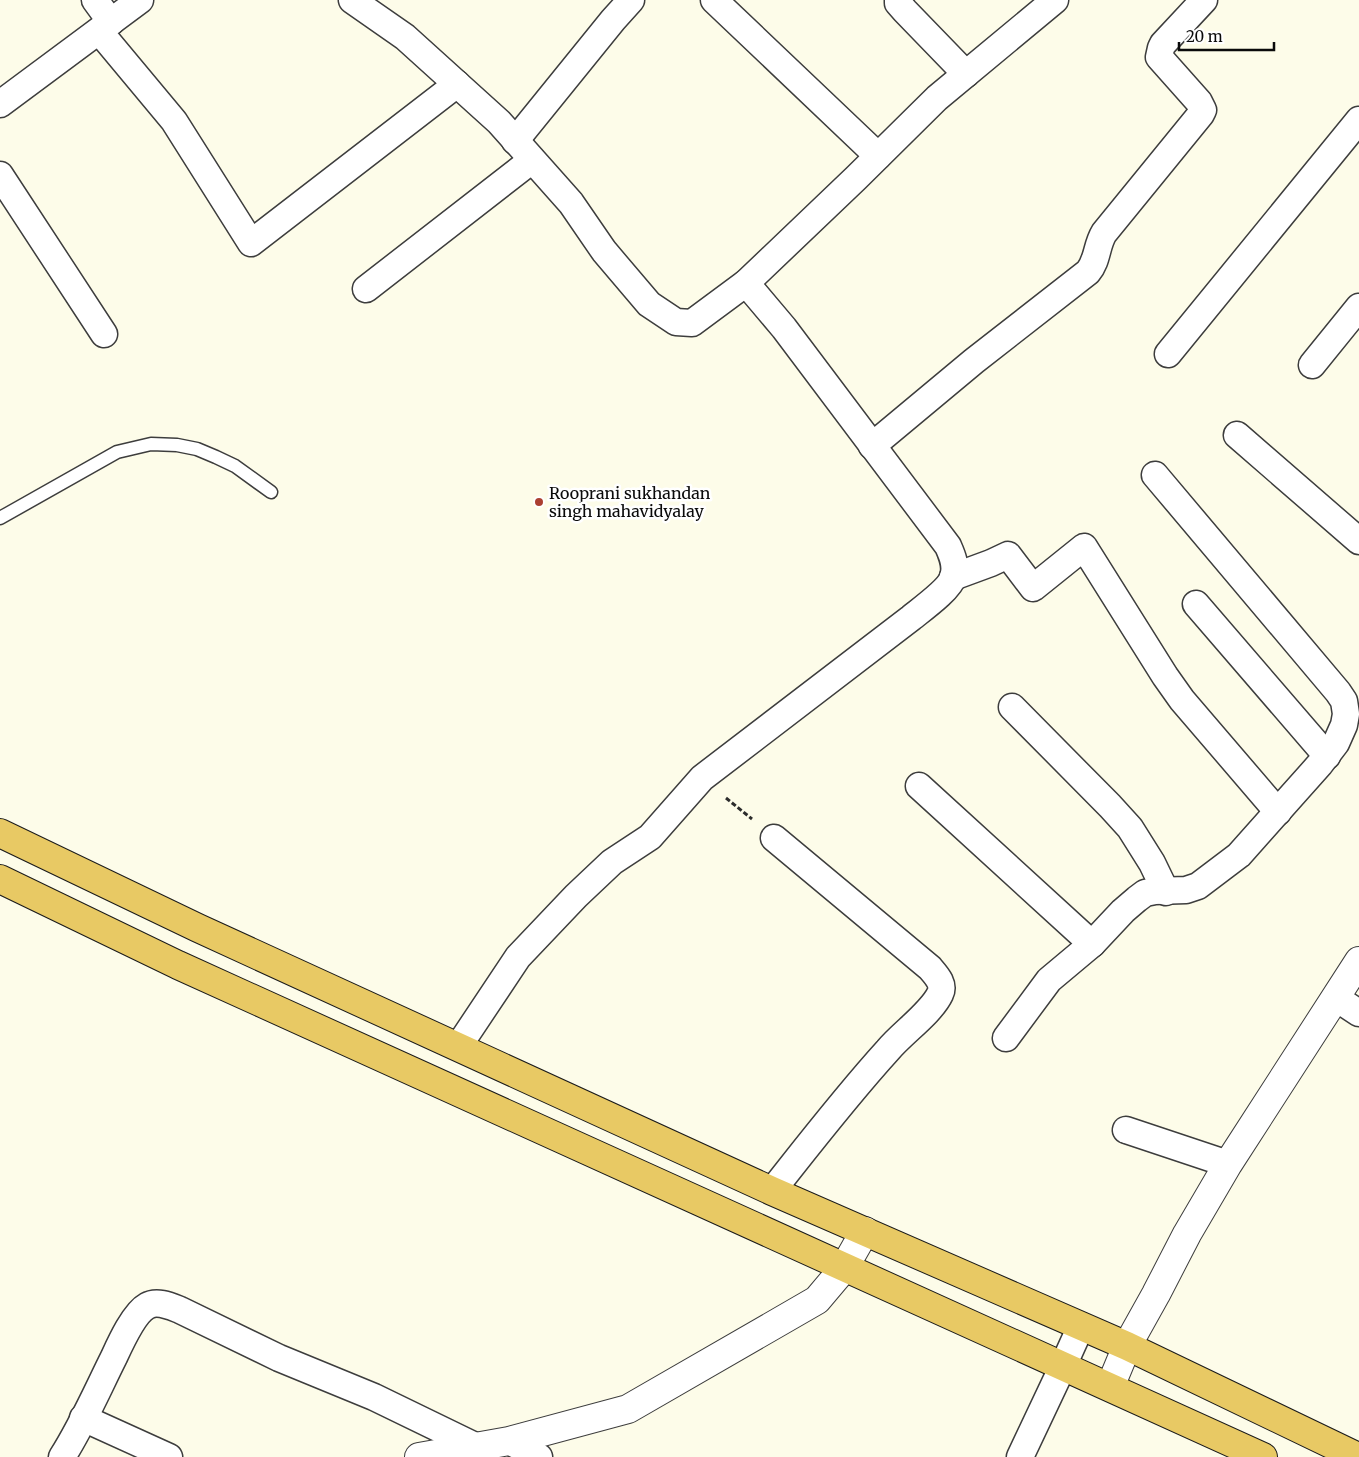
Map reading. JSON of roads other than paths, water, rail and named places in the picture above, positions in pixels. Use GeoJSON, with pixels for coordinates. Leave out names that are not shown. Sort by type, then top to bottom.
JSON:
{"type":"FeatureCollection","features":[{"type":"Feature","properties":{"kind":"highway"},"geometry":{"type":"LineString","coordinates":[[0,833],[198,928],[772,1191],[1127,1346],[1358,1457]]}},
{"type":"Feature","properties":{"kind":"highway"},"geometry":{"type":"LineString","coordinates":[[0,880],[178,965],[1263,1457]]}},
{"type":"Feature","properties":{"kind":"highway"},"geometry":{"type":"LineString","coordinates":[[178,965],[198,928]]}},
{"type":"Feature","properties":{"kind":"street"},"geometry":{"type":"LineString","coordinates":[[95,0],[105,26],[174,121],[251,243],[457,84]]}},
{"type":"Feature","properties":{"kind":"street"},"geometry":{"type":"LineString","coordinates":[[0,104],[140,0]]}},
{"type":"Feature","properties":{"kind":"street"},"geometry":{"type":"LineString","coordinates":[[352,0],[405,37],[499,122],[571,202],[604,251],[649,304],[676,322],[692,323],[746,283],[937,98],[1055,0]]}},
{"type":"Feature","properties":{"kind":"street"},"geometry":{"type":"LineString","coordinates":[[366,289],[524,150],[613,20],[631,0]]}},
{"type":"Feature","properties":{"kind":"street"},"geometry":{"type":"LineString","coordinates":[[714,0],[878,156]]}},
{"type":"Feature","properties":{"kind":"street"},"geometry":{"type":"LineString","coordinates":[[898,0],[898,3],[905,11],[966,74]]}},
{"type":"Feature","properties":{"kind":"street"},"geometry":{"type":"LineString","coordinates":[[872,446],[1093,266],[1104,233],[1203,110],[1199,102],[1161,60],[1159,53],[1163,44],[1204,0]]}},
{"type":"Feature","properties":{"kind":"street"},"geometry":{"type":"LineString","coordinates":[[1168,354],[1359,120]]}},
{"type":"Feature","properties":{"kind":"street"},"geometry":{"type":"LineString","coordinates":[[0,175],[104,334]]}},
{"type":"Feature","properties":{"kind":"street"},"geometry":{"type":"LineString","coordinates":[[458,1047],[518,957],[576,896],[612,862],[650,837],[702,778],[911,618],[944,590],[953,577],[954,558],[948,546],[784,328],[746,283]]}},
{"type":"Feature","properties":{"kind":"street"},"geometry":{"type":"LineString","coordinates":[[1312,365],[1359,306]]}},
{"type":"Feature","properties":{"kind":"street"},"geometry":{"type":"LineString","coordinates":[[1237,435],[1359,541]]}},
{"type":"Feature","properties":{"kind":"street"},"geometry":{"type":"LineString","coordinates":[[1006,1038],[1049,980],[1092,944],[1137,899],[1145,893],[1186,890],[1198,886],[1239,855],[1326,756],[1336,743],[1344,725],[1346,714],[1344,700],[1155,475]]}},
{"type":"Feature","properties":{"kind":"street"},"geometry":{"type":"LineString","coordinates":[[953,577],[1008,555],[1033,588],[1084,547],[1182,700],[1278,812]]}},
{"type":"Feature","properties":{"kind":"street"},"geometry":{"type":"LineString","coordinates":[[1196,604],[1326,756]]}},
{"type":"Feature","properties":{"kind":"street"},"geometry":{"type":"LineString","coordinates":[[1012,707],[1130,828],[1152,864],[1166,892]]}},
{"type":"Feature","properties":{"kind":"street"},"geometry":{"type":"LineString","coordinates":[[919,786],[1092,944]]}},
{"type":"Feature","properties":{"kind":"street"},"geometry":{"type":"LineString","coordinates":[[772,1191],[841,1103],[890,1048],[934,1004],[941,992],[938,977],[930,968],[774,838]]}},
{"type":"Feature","properties":{"kind":"street"},"geometry":{"type":"LineString","coordinates":[[1110,1387],[1127,1346],[1187,1234],[1228,1164],[1359,961]]}},
{"type":"Feature","properties":{"kind":"street"},"geometry":{"type":"LineString","coordinates":[[1336,998],[1359,1013]]}},
{"type":"Feature","properties":{"kind":"street"},"geometry":{"type":"LineString","coordinates":[[1126,1130],[1228,1164]]}},
{"type":"Feature","properties":{"kind":"street"},"geometry":{"type":"LineString","coordinates":[[419,1457],[509,1440],[628,1409],[817,1300],[844,1268],[865,1231]]}},
{"type":"Feature","properties":{"kind":"street"},"geometry":{"type":"LineString","coordinates":[[62,1457],[128,1330],[138,1314],[146,1306],[156,1303],[180,1310],[279,1358],[374,1396],[477,1447]]}},
{"type":"Feature","properties":{"kind":"street"},"geometry":{"type":"LineString","coordinates":[[1020,1457],[1081,1326]]}},
{"type":"Feature","properties":{"kind":"street"},"geometry":{"type":"LineString","coordinates":[[83,1418],[169,1457]]}},
{"type":"Feature","properties":{"kind":"street"},"geometry":{"type":"LineString","coordinates":[[509,1440],[539,1457]]}},
{"type":"Feature","properties":{"kind":"lane"},"geometry":{"type":"LineString","coordinates":[[0,518],[117,452],[151,444],[177,445],[198,449],[235,466],[271,492]]}},
{"type":"Feature","properties":{"kind":"place","name":"Rooprani sukhandan singh mahavidyalay"},"geometry":{"type":"Point","coordinates":[539,502]}}]}
